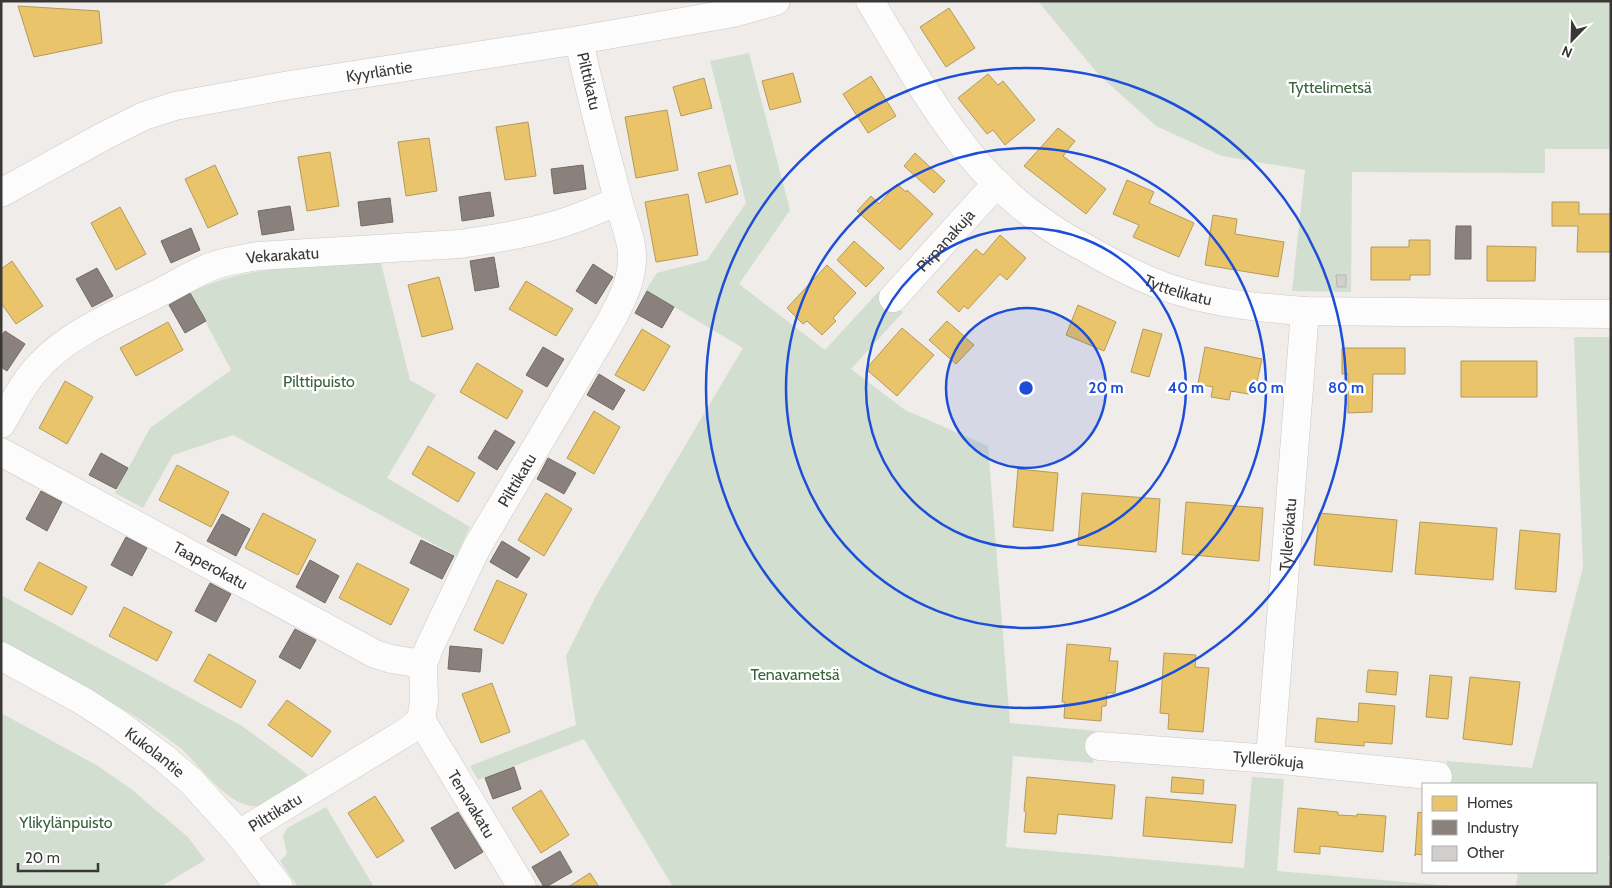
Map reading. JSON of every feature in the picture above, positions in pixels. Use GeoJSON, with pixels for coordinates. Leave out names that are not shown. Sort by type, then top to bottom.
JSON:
{"type":"FeatureCollection","features":[{"type":"Feature","properties":{"kind":"street","name":"Kyyrläntie"},"geometry":{"type":"LineString","coordinates":[[1,193],[144,116],[175,106],[290,85],[579,40],[733,13],[776,1]]}},
{"type":"Feature","properties":{"kind":"street","name":"Tyttelikatu"},"geometry":{"type":"LineString","coordinates":[[870,1],[956,137],[997,183],[1022,206],[1052,229],[1108,262],[1141,277],[1178,291],[1216,300],[1256,307],[1305,311],[1611,314]]}},
{"type":"Feature","properties":{"kind":"street","name":"Pilttikatu"},"geometry":{"type":"LineString","coordinates":[[239,834],[408,731],[420,720],[424,701],[423,664],[429,648],[478,547],[612,319],[625,293],[633,257],[631,246],[618,201],[579,40]]}},
{"type":"Feature","properties":{"kind":"street","name":"Pirpanakuja"},"geometry":{"type":"LineString","coordinates":[[893,298],[997,183]]}},
{"type":"Feature","properties":{"kind":"street","name":"Vekarakatu"},"geometry":{"type":"LineString","coordinates":[[1,424],[28,380],[41,364],[71,340],[113,316],[208,268],[230,260],[258,256],[460,244],[523,234],[554,226],[618,201]]}},
{"type":"Feature","properties":{"kind":"street","name":"Tyllerökatu"},"geometry":{"type":"LineString","coordinates":[[1270,758],[1305,311]]}},
{"type":"Feature","properties":{"kind":"street","name":"Taaperokatu"},"geometry":{"type":"LineString","coordinates":[[1,452],[375,654],[391,659],[423,664]]}},
{"type":"Feature","properties":{"kind":"street","name":"Kukolantie"},"geometry":{"type":"LineString","coordinates":[[1,656],[83,701],[117,723],[164,758],[191,781],[239,834],[279,887]]}},
{"type":"Feature","properties":{"kind":"street","name":"Tenavakatu"},"geometry":{"type":"LineString","coordinates":[[420,720],[522,887]]}},
{"type":"Feature","properties":{"kind":"street","name":"Tyllerökuja"},"geometry":{"type":"LineString","coordinates":[[1099,746],[1270,758],[1438,776]]}},
{"type":"Feature","properties":{"kind":"green space","name":"Tyttelimetsä"},"geometry":{"type":"Polygon","coordinates":[[[1038,1],[1611,1],[1611,149],[1545,149],[1545,173],[1352,172],[1351,292],[1292,291],[1305,170],[1222,156],[1156,126],[1098,74],[1038,1]]]}},
{"type":"Feature","properties":{"kind":"green space","name":"Tenavametsä"},"geometry":{"type":"Polygon","coordinates":[[[749,53],[790,210],[739,284],[825,350],[879,291],[903,312],[851,369],[905,410],[988,446],[1010,723],[1096,731],[1093,763],[1013,756],[1006,847],[1244,868],[1252,777],[1284,779],[1277,871],[1463,887],[673,887],[584,739],[478,780],[470,766],[576,725],[566,656],[596,596],[743,348],[646,290],[657,273],[707,260],[746,203],[710,61],[749,53]]]}},
{"type":"Feature","properties":{"kind":"green space","name":"Pilttipuisto"},"geometry":{"type":"Polygon","coordinates":[[[381,263],[410,380],[436,395],[387,478],[470,527],[456,556],[233,435],[173,455],[143,508],[115,493],[150,428],[231,370],[190,292],[235,276],[259,271],[308,265],[381,263]]]}},
{"type":"Feature","properties":{"kind":"green space"},"geometry":{"type":"Polygon","coordinates":[[[1574,337],[1611,337],[1611,852],[1608,858],[1611,859],[1611,887],[1516,887],[1518,873],[1597,873],[1597,783],[1445,783],[1447,761],[1532,768],[1583,567],[1574,337]]]}},
{"type":"Feature","properties":{"kind":"green space"},"geometry":{"type":"Polygon","coordinates":[[[1,595],[242,726],[306,773],[308,778],[260,806],[248,805],[237,801],[216,785],[179,747],[158,732],[92,691],[1,642],[1,595]]]}},
{"type":"Feature","properties":{"kind":"green space","name":"Ylikylänpuisto"},"geometry":{"type":"Polygon","coordinates":[[[1,713],[98,766],[131,789],[188,837],[205,860],[160,887],[1,887],[1,713]]]}},
{"type":"Feature","properties":{"kind":"green space"},"geometry":{"type":"Polygon","coordinates":[[[326,807],[374,887],[298,887],[280,861],[287,854],[283,836],[287,828],[326,807]]]}},
{"type":"Feature","properties":{"kind":"building: Homes"},"geometry":{"type":"Polygon","coordinates":[[[18,6],[99,11],[102,43],[34,57],[18,6]]]}},
{"type":"Feature","properties":{"kind":"building: Homes"},"geometry":{"type":"Polygon","coordinates":[[[949,8],[975,48],[946,67],[920,27],[949,8]]]}},
{"type":"Feature","properties":{"kind":"building: Homes"},"geometry":{"type":"Polygon","coordinates":[[[793,73],[801,102],[770,110],[762,81],[793,73]]]}},
{"type":"Feature","properties":{"kind":"building: Homes"},"geometry":{"type":"Polygon","coordinates":[[[988,74],[998,85],[1003,81],[1035,120],[1005,145],[993,130],[987,134],[958,98],[988,74]]]}},
{"type":"Feature","properties":{"kind":"building: Homes"},"geometry":{"type":"Polygon","coordinates":[[[871,76],[896,116],[868,133],[843,94],[871,76]]]}},
{"type":"Feature","properties":{"kind":"building: Homes"},"geometry":{"type":"Polygon","coordinates":[[[704,78],[712,108],[681,116],[673,87],[704,78]]]}},
{"type":"Feature","properties":{"kind":"building: Homes"},"geometry":{"type":"Polygon","coordinates":[[[667,110],[678,170],[636,178],[625,117],[667,110]]]}},
{"type":"Feature","properties":{"kind":"building: Homes"},"geometry":{"type":"Polygon","coordinates":[[[528,122],[536,176],[505,180],[496,127],[528,122]]]}},
{"type":"Feature","properties":{"kind":"building: Homes"},"geometry":{"type":"Polygon","coordinates":[[[1058,128],[1075,141],[1063,156],[1106,189],[1086,214],[1024,166],[1058,128]]]}},
{"type":"Feature","properties":{"kind":"building: Homes"},"geometry":{"type":"Polygon","coordinates":[[[429,138],[437,191],[406,196],[398,142],[429,138]]]}},
{"type":"Feature","properties":{"kind":"building: Homes"},"geometry":{"type":"Polygon","coordinates":[[[330,152],[339,206],[307,211],[298,157],[330,152]]]}},
{"type":"Feature","properties":{"kind":"building: Homes"},"geometry":{"type":"Polygon","coordinates":[[[915,153],[945,181],[934,193],[904,166],[915,153]]]}},
{"type":"Feature","properties":{"kind":"building: Homes"},"geometry":{"type":"Polygon","coordinates":[[[215,165],[238,214],[208,228],[185,179],[215,165]]]}},
{"type":"Feature","properties":{"kind":"building: Homes"},"geometry":{"type":"Polygon","coordinates":[[[730,165],[738,194],[706,203],[698,173],[730,165]]]}},
{"type":"Feature","properties":{"kind":"building: Homes"},"geometry":{"type":"Polygon","coordinates":[[[1127,180],[1154,192],[1149,203],[1194,223],[1179,257],[1133,237],[1139,225],[1113,214],[1127,180]]]}},
{"type":"Feature","properties":{"kind":"building: Homes"},"geometry":{"type":"Polygon","coordinates":[[[897,184],[906,192],[907,190],[933,214],[900,250],[857,211],[871,196],[879,204],[897,184]]]}},
{"type":"Feature","properties":{"kind":"building: Homes"},"geometry":{"type":"Polygon","coordinates":[[[688,194],[698,255],[656,262],[645,202],[688,194]]]}},
{"type":"Feature","properties":{"kind":"building: Homes"},"geometry":{"type":"Polygon","coordinates":[[[1552,202],[1579,202],[1579,214],[1611,214],[1611,252],[1577,252],[1578,226],[1552,226],[1552,202]]]}},
{"type":"Feature","properties":{"kind":"building: Homes"},"geometry":{"type":"Polygon","coordinates":[[[120,207],[146,254],[116,270],[91,223],[120,207]]]}},
{"type":"Feature","properties":{"kind":"building: Homes"},"geometry":{"type":"Polygon","coordinates":[[[1213,215],[1237,219],[1235,234],[1284,242],[1278,277],[1205,265],[1213,215]]]}},
{"type":"Feature","properties":{"kind":"building: Homes"},"geometry":{"type":"Polygon","coordinates":[[[1000,235],[1026,258],[1007,280],[1000,274],[968,309],[964,306],[959,312],[937,292],[976,249],[983,255],[1000,235]]]}},
{"type":"Feature","properties":{"kind":"building: Homes"},"geometry":{"type":"Polygon","coordinates":[[[1409,240],[1430,240],[1430,275],[1410,275],[1410,280],[1371,280],[1371,247],[1409,247],[1409,240]]]}},
{"type":"Feature","properties":{"kind":"building: Homes"},"geometry":{"type":"Polygon","coordinates":[[[854,241],[884,268],[866,287],[837,260],[854,241]]]}},
{"type":"Feature","properties":{"kind":"building: Homes"},"geometry":{"type":"Polygon","coordinates":[[[1487,246],[1536,247],[1535,281],[1487,281],[1487,246]]]}},
{"type":"Feature","properties":{"kind":"building: Homes"},"geometry":{"type":"Polygon","coordinates":[[[12,261],[43,306],[16,324],[1,303],[1,269],[12,261]]]}},
{"type":"Feature","properties":{"kind":"building: Homes"},"geometry":{"type":"Polygon","coordinates":[[[827,265],[856,293],[833,318],[836,321],[822,335],[807,321],[803,324],[787,308],[827,265]]]}},
{"type":"Feature","properties":{"kind":"building: Homes"},"geometry":{"type":"Polygon","coordinates":[[[439,277],[453,329],[422,337],[408,285],[439,277]]]}},
{"type":"Feature","properties":{"kind":"building: Homes"},"geometry":{"type":"Polygon","coordinates":[[[526,281],[573,309],[556,336],[509,309],[526,281]]]}},
{"type":"Feature","properties":{"kind":"building: Homes"},"geometry":{"type":"Polygon","coordinates":[[[1078,305],[1116,322],[1104,351],[1066,335],[1078,305]]]}},
{"type":"Feature","properties":{"kind":"building: Homes"},"geometry":{"type":"Polygon","coordinates":[[[947,321],[974,345],[956,364],[929,340],[947,321]]]}},
{"type":"Feature","properties":{"kind":"building: Homes"},"geometry":{"type":"Polygon","coordinates":[[[168,322],[183,350],[136,376],[120,348],[168,322]]]}},
{"type":"Feature","properties":{"kind":"building: Homes"},"geometry":{"type":"Polygon","coordinates":[[[902,328],[934,355],[897,396],[866,369],[902,328]]]}},
{"type":"Feature","properties":{"kind":"building: Homes"},"geometry":{"type":"Polygon","coordinates":[[[642,329],[670,346],[644,391],[615,375],[642,329]]]}},
{"type":"Feature","properties":{"kind":"building: Homes"},"geometry":{"type":"Polygon","coordinates":[[[1143,329],[1162,334],[1149,377],[1131,372],[1143,329]]]}},
{"type":"Feature","properties":{"kind":"building: Homes"},"geometry":{"type":"Polygon","coordinates":[[[1205,347],[1262,359],[1254,395],[1231,391],[1229,400],[1211,397],[1213,387],[1198,384],[1205,347]]]}},
{"type":"Feature","properties":{"kind":"building: Homes"},"geometry":{"type":"Polygon","coordinates":[[[1342,348],[1405,348],[1405,374],[1373,374],[1372,412],[1348,413],[1348,374],[1342,374],[1342,348]]]}},
{"type":"Feature","properties":{"kind":"building: Homes"},"geometry":{"type":"Polygon","coordinates":[[[1461,361],[1537,361],[1537,397],[1461,397],[1461,361]]]}},
{"type":"Feature","properties":{"kind":"building: Homes"},"geometry":{"type":"Polygon","coordinates":[[[477,363],[523,391],[507,419],[460,392],[477,363]]]}},
{"type":"Feature","properties":{"kind":"building: Homes"},"geometry":{"type":"Polygon","coordinates":[[[65,381],[93,397],[67,444],[39,428],[65,381]]]}},
{"type":"Feature","properties":{"kind":"building: Homes"},"geometry":{"type":"Polygon","coordinates":[[[594,411],[620,427],[594,474],[567,458],[594,411]]]}},
{"type":"Feature","properties":{"kind":"building: Homes"},"geometry":{"type":"Polygon","coordinates":[[[428,446],[475,473],[458,502],[412,474],[428,446]]]}},
{"type":"Feature","properties":{"kind":"building: Homes"},"geometry":{"type":"Polygon","coordinates":[[[177,465],[229,492],[211,527],[159,500],[177,465]]]}},
{"type":"Feature","properties":{"kind":"building: Homes"},"geometry":{"type":"Polygon","coordinates":[[[1018,469],[1058,473],[1053,531],[1013,527],[1018,469]]]}},
{"type":"Feature","properties":{"kind":"building: Homes"},"geometry":{"type":"Polygon","coordinates":[[[546,493],[572,509],[544,556],[518,540],[546,493]]]}},
{"type":"Feature","properties":{"kind":"building: Homes"},"geometry":{"type":"Polygon","coordinates":[[[1082,493],[1160,499],[1156,552],[1078,545],[1082,493]]]}},
{"type":"Feature","properties":{"kind":"building: Homes"},"geometry":{"type":"Polygon","coordinates":[[[1186,502],[1263,508],[1259,561],[1182,554],[1186,502]]]}},
{"type":"Feature","properties":{"kind":"building: Homes"},"geometry":{"type":"Polygon","coordinates":[[[263,513],[316,540],[298,575],[245,548],[263,513]]]}},
{"type":"Feature","properties":{"kind":"building: Homes"},"geometry":{"type":"Polygon","coordinates":[[[1319,513],[1397,520],[1392,572],[1314,565],[1319,513]]]}},
{"type":"Feature","properties":{"kind":"building: Homes"},"geometry":{"type":"Polygon","coordinates":[[[1420,522],[1497,528],[1493,580],[1415,574],[1420,522]]]}},
{"type":"Feature","properties":{"kind":"building: Homes"},"geometry":{"type":"Polygon","coordinates":[[[1520,530],[1560,534],[1556,592],[1515,589],[1520,530]]]}},
{"type":"Feature","properties":{"kind":"building: Homes"},"geometry":{"type":"Polygon","coordinates":[[[39,562],[87,587],[72,615],[24,590],[39,562]]]}},
{"type":"Feature","properties":{"kind":"building: Homes"},"geometry":{"type":"Polygon","coordinates":[[[357,563],[409,589],[391,625],[339,598],[357,563]]]}},
{"type":"Feature","properties":{"kind":"building: Homes"},"geometry":{"type":"Polygon","coordinates":[[[497,580],[527,594],[503,644],[474,630],[497,580]]]}},
{"type":"Feature","properties":{"kind":"building: Homes"},"geometry":{"type":"Polygon","coordinates":[[[124,607],[172,632],[157,661],[109,636],[124,607]]]}},
{"type":"Feature","properties":{"kind":"building: Homes"},"geometry":{"type":"Polygon","coordinates":[[[1067,644],[1111,648],[1109,661],[1118,661],[1115,693],[1107,693],[1106,706],[1102,706],[1101,721],[1064,718],[1065,702],[1062,702],[1067,644]]]}},
{"type":"Feature","properties":{"kind":"building: Homes"},"geometry":{"type":"Polygon","coordinates":[[[1164,653],[1196,655],[1195,667],[1209,668],[1203,732],[1168,729],[1169,714],[1160,713],[1164,653]]]}},
{"type":"Feature","properties":{"kind":"building: Homes"},"geometry":{"type":"Polygon","coordinates":[[[209,654],[256,681],[241,708],[194,681],[209,654]]]}},
{"type":"Feature","properties":{"kind":"building: Homes"},"geometry":{"type":"Polygon","coordinates":[[[1368,670],[1398,672],[1396,695],[1366,692],[1368,670]]]}},
{"type":"Feature","properties":{"kind":"building: Homes"},"geometry":{"type":"Polygon","coordinates":[[[1430,675],[1452,677],[1448,719],[1426,717],[1430,675]]]}},
{"type":"Feature","properties":{"kind":"building: Homes"},"geometry":{"type":"Polygon","coordinates":[[[1470,677],[1520,682],[1512,745],[1463,739],[1470,677]]]}},
{"type":"Feature","properties":{"kind":"building: Homes"},"geometry":{"type":"Polygon","coordinates":[[[492,683],[510,732],[481,743],[462,694],[492,683]]]}},
{"type":"Feature","properties":{"kind":"building: Homes"},"geometry":{"type":"Polygon","coordinates":[[[287,700],[331,731],[312,757],[268,725],[287,700]]]}},
{"type":"Feature","properties":{"kind":"building: Homes"},"geometry":{"type":"Polygon","coordinates":[[[1359,703],[1395,706],[1392,744],[1364,742],[1364,746],[1315,742],[1317,718],[1358,722],[1359,703]]]}},
{"type":"Feature","properties":{"kind":"building: Homes"},"geometry":{"type":"Polygon","coordinates":[[[1027,777],[1115,785],[1112,819],[1058,814],[1056,834],[1024,832],[1027,777]]]}},
{"type":"Feature","properties":{"kind":"building: Homes"},"geometry":{"type":"Polygon","coordinates":[[[1172,777],[1204,780],[1203,794],[1171,792],[1172,777]]]}},
{"type":"Feature","properties":{"kind":"building: Homes"},"geometry":{"type":"Polygon","coordinates":[[[541,790],[569,835],[541,853],[512,808],[541,790]]]}},
{"type":"Feature","properties":{"kind":"building: Homes"},"geometry":{"type":"Polygon","coordinates":[[[375,796],[404,841],[377,858],[348,813],[375,796]]]}},
{"type":"Feature","properties":{"kind":"building: Homes"},"geometry":{"type":"Polygon","coordinates":[[[1146,797],[1236,805],[1232,843],[1143,836],[1146,797]]]}},
{"type":"Feature","properties":{"kind":"building: Homes"},"geometry":{"type":"Polygon","coordinates":[[[1298,808],[1338,812],[1338,815],[1386,816],[1383,852],[1320,846],[1320,854],[1294,852],[1298,808]]]}},
{"type":"Feature","properties":{"kind":"building: Homes"},"geometry":{"type":"Polygon","coordinates":[[[1418,812],[1422,813],[1422,855],[1416,854],[1415,856],[1418,812]]]}},
{"type":"Feature","properties":{"kind":"building: Homes"},"geometry":{"type":"Polygon","coordinates":[[[590,873],[599,887],[568,887],[590,873]]]}},
{"type":"Feature","properties":{"kind":"building: Industry"},"geometry":{"type":"Polygon","coordinates":[[[583,165],[586,189],[554,194],[551,169],[583,165]]]}},
{"type":"Feature","properties":{"kind":"building: Industry"},"geometry":{"type":"Polygon","coordinates":[[[490,192],[494,216],[462,221],[459,197],[490,192]]]}},
{"type":"Feature","properties":{"kind":"building: Industry"},"geometry":{"type":"Polygon","coordinates":[[[390,198],[393,222],[361,226],[358,202],[390,198]]]}},
{"type":"Feature","properties":{"kind":"building: Industry"},"geometry":{"type":"Polygon","coordinates":[[[290,206],[294,230],[262,235],[258,211],[290,206]]]}},
{"type":"Feature","properties":{"kind":"building: Industry"},"geometry":{"type":"Polygon","coordinates":[[[1456,226],[1471,226],[1471,259],[1455,259],[1456,226]]]}},
{"type":"Feature","properties":{"kind":"building: Industry"},"geometry":{"type":"Polygon","coordinates":[[[191,228],[200,250],[171,263],[161,241],[191,228]]]}},
{"type":"Feature","properties":{"kind":"building: Industry"},"geometry":{"type":"Polygon","coordinates":[[[494,257],[499,287],[475,291],[470,261],[494,257]]]}},
{"type":"Feature","properties":{"kind":"building: Industry"},"geometry":{"type":"Polygon","coordinates":[[[593,264],[613,277],[596,304],[576,291],[593,264]]]}},
{"type":"Feature","properties":{"kind":"building: Industry"},"geometry":{"type":"Polygon","coordinates":[[[97,268],[113,296],[92,307],[76,279],[97,268]]]}},
{"type":"Feature","properties":{"kind":"building: Industry"},"geometry":{"type":"Polygon","coordinates":[[[647,291],[674,307],[662,328],[635,313],[647,291]]]}},
{"type":"Feature","properties":{"kind":"building: Industry"},"geometry":{"type":"Polygon","coordinates":[[[190,293],[206,321],[185,333],[169,305],[190,293]]]}},
{"type":"Feature","properties":{"kind":"building: Industry"},"geometry":{"type":"Polygon","coordinates":[[[5,331],[25,344],[7,371],[1,367],[1,336],[5,331]]]}},
{"type":"Feature","properties":{"kind":"building: Industry"},"geometry":{"type":"Polygon","coordinates":[[[543,347],[564,359],[547,387],[526,375],[543,347]]]}},
{"type":"Feature","properties":{"kind":"building: Industry"},"geometry":{"type":"Polygon","coordinates":[[[599,374],[625,390],[613,410],[587,395],[599,374]]]}},
{"type":"Feature","properties":{"kind":"building: Industry"},"geometry":{"type":"Polygon","coordinates":[[[495,430],[515,442],[497,470],[478,458],[495,430]]]}},
{"type":"Feature","properties":{"kind":"building: Industry"},"geometry":{"type":"Polygon","coordinates":[[[101,453],[128,468],[116,489],[89,475],[101,453]]]}},
{"type":"Feature","properties":{"kind":"building: Industry"},"geometry":{"type":"Polygon","coordinates":[[[548,458],[576,473],[564,494],[537,479],[548,458]]]}},
{"type":"Feature","properties":{"kind":"building: Industry"},"geometry":{"type":"Polygon","coordinates":[[[41,491],[62,502],[47,531],[26,519],[41,491]]]}},
{"type":"Feature","properties":{"kind":"building: Industry"},"geometry":{"type":"Polygon","coordinates":[[[222,514],[250,529],[236,556],[207,541],[222,514]]]}},
{"type":"Feature","properties":{"kind":"building: Industry"},"geometry":{"type":"Polygon","coordinates":[[[126,537],[147,548],[132,576],[111,565],[126,537]]]}},
{"type":"Feature","properties":{"kind":"building: Industry"},"geometry":{"type":"Polygon","coordinates":[[[421,540],[454,556],[442,579],[410,563],[421,540]]]}},
{"type":"Feature","properties":{"kind":"building: Industry"},"geometry":{"type":"Polygon","coordinates":[[[502,541],[530,558],[517,578],[490,562],[502,541]]]}},
{"type":"Feature","properties":{"kind":"building: Industry"},"geometry":{"type":"Polygon","coordinates":[[[310,560],[339,576],[325,603],[296,587],[310,560]]]}},
{"type":"Feature","properties":{"kind":"building: Industry"},"geometry":{"type":"Polygon","coordinates":[[[210,583],[231,594],[216,622],[195,611],[210,583]]]}},
{"type":"Feature","properties":{"kind":"building: Industry"},"geometry":{"type":"Polygon","coordinates":[[[295,629],[316,640],[300,669],[279,657],[295,629]]]}},
{"type":"Feature","properties":{"kind":"building: Industry"},"geometry":{"type":"Polygon","coordinates":[[[450,646],[482,649],[480,672],[448,669],[450,646]]]}},
{"type":"Feature","properties":{"kind":"building: Industry"},"geometry":{"type":"Polygon","coordinates":[[[514,767],[521,789],[493,799],[485,778],[514,767]]]}},
{"type":"Feature","properties":{"kind":"building: Industry"},"geometry":{"type":"Polygon","coordinates":[[[458,812],[483,852],[455,869],[431,828],[458,812]]]}},
{"type":"Feature","properties":{"kind":"building: Industry"},"geometry":{"type":"Polygon","coordinates":[[[560,851],[572,872],[544,887],[532,867],[560,851]]]}},
{"type":"Feature","properties":{"kind":"building: Other"},"geometry":{"type":"Polygon","coordinates":[[[1336,275],[1346,275],[1346,287],[1337,287],[1336,275]]]}}]}
